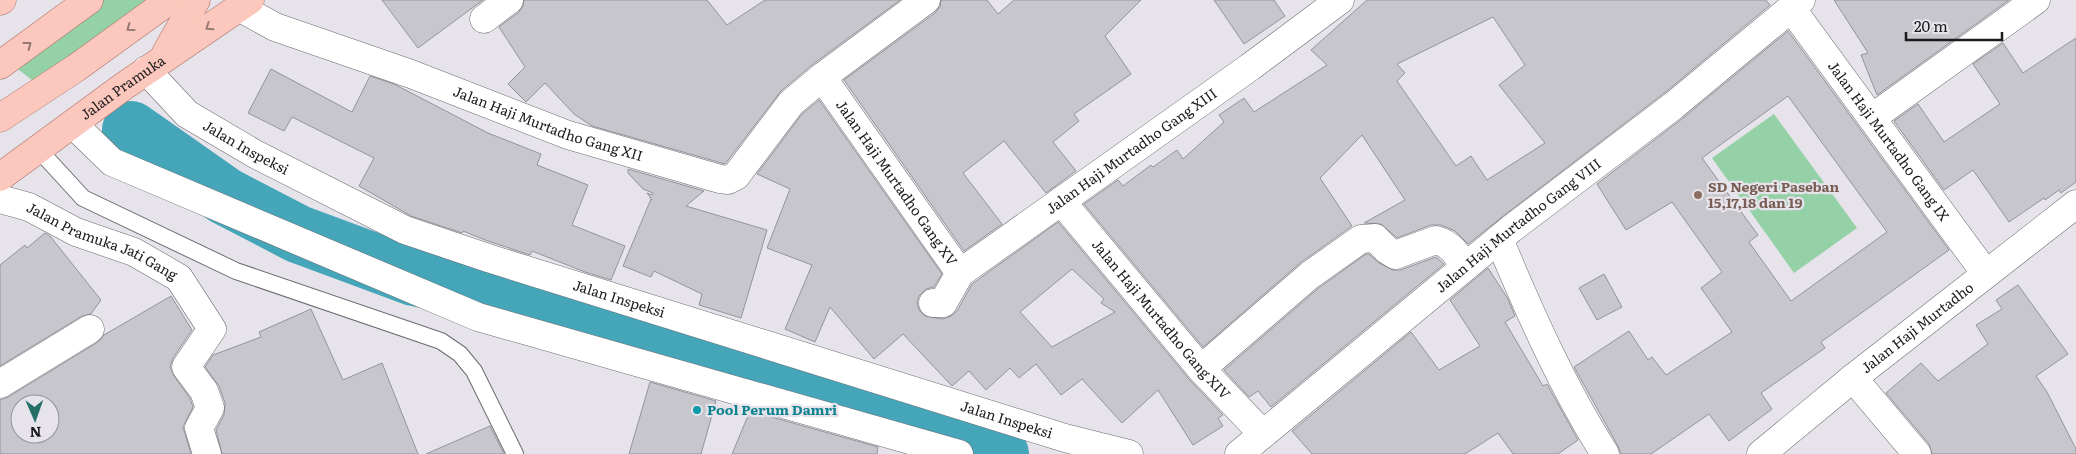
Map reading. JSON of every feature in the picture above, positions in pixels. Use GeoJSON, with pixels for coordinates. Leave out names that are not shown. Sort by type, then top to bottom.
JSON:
{"type":"FeatureCollection","features":[{"type":"Feature","properties":{"kind":"main road"},"geometry":{"type":"LineString","coordinates":[[0,65],[89,0]]}},
{"type":"Feature","properties":{"kind":"main road"},"geometry":{"type":"LineString","coordinates":[[0,118],[76,68],[170,0]]}},
{"type":"Feature","properties":{"kind":"main road"},"geometry":{"type":"LineString","coordinates":[[155,64],[196,0]]}},
{"type":"Feature","properties":{"kind":"main road","name":"Jalan Pramuka"},"geometry":{"type":"LineString","coordinates":[[0,177],[155,64],[245,4]]}},
{"type":"Feature","properties":{"kind":"street"},"geometry":{"type":"LineString","coordinates":[[484,19],[509,0]]}},
{"type":"Feature","properties":{"kind":"street"},"geometry":{"type":"LineString","coordinates":[[827,84],[926,0]]}},
{"type":"Feature","properties":{"kind":"street","name":"Jalan Haji Murtadho Gang XIII"},"geometry":{"type":"LineString","coordinates":[[932,303],[943,303],[960,273],[1061,202],[1310,9],[1340,0]]}},
{"type":"Feature","properties":{"kind":"street"},"geometry":{"type":"LineString","coordinates":[[1873,118],[2036,0]]}},
{"type":"Feature","properties":{"kind":"street","name":"Jalan Haji Murtadho Gang XII"},"geometry":{"type":"LineString","coordinates":[[245,4],[275,27],[411,74],[568,135],[720,179],[728,180],[736,176],[791,103],[827,84]]}},
{"type":"Feature","properties":{"kind":"street","name":"Jalan Haji Murtadho Gang IX"},"geometry":{"type":"LineString","coordinates":[[1796,4],[1873,118],[1986,274]]}},
{"type":"Feature","properties":{"kind":"street","name":"Jalan Haji Murtadho Gang VIII"},"geometry":{"type":"LineString","coordinates":[[1239,454],[1499,239],[1673,106],[1796,4]]}},
{"type":"Feature","properties":{"kind":"street","name":"Jalan Inspeksi"},"geometry":{"type":"LineString","coordinates":[[155,64],[187,114],[255,154],[404,230],[491,259],[1065,438],[1129,454]]}},
{"type":"Feature","properties":{"kind":"street","name":"Jalan Haji Murtadho Gang XV"},"geometry":{"type":"LineString","coordinates":[[827,84],[960,273]]}},
{"type":"Feature","properties":{"kind":"street"},"geometry":{"type":"LineString","coordinates":[[76,121],[112,162],[478,317],[959,454]]}},
{"type":"Feature","properties":{"kind":"street","name":"Jalan Pramuka Jati Gang"},"geometry":{"type":"LineString","coordinates":[[0,199],[29,207],[76,232],[134,252],[178,278],[212,328],[186,367],[204,391],[210,408],[199,428],[207,454]]}},
{"type":"Feature","properties":{"kind":"street","name":"Jalan Haji Murtadho Gang XIV"},"geometry":{"type":"LineString","coordinates":[[1061,202],[1201,370],[1263,434]]}},
{"type":"Feature","properties":{"kind":"street","name":"Jalan Haji Murtadho"},"geometry":{"type":"LineString","coordinates":[[1762,454],[1853,378],[2075,206]]}},
{"type":"Feature","properties":{"kind":"street"},"geometry":{"type":"LineString","coordinates":[[1201,370],[1310,275],[1361,239],[1375,238],[1395,255],[1436,240],[1449,245],[1465,267]]}},
{"type":"Feature","properties":{"kind":"street"},"geometry":{"type":"LineString","coordinates":[[1499,239],[1550,356],[1605,454]]}},
{"type":"Feature","properties":{"kind":"street"},"geometry":{"type":"LineString","coordinates":[[0,384],[90,329]]}},
{"type":"Feature","properties":{"kind":"street"},"geometry":{"type":"LineString","coordinates":[[1853,378],[1917,454]]}},
{"type":"Feature","properties":{"kind":"lane"},"geometry":{"type":"LineString","coordinates":[[38,150],[83,198],[236,271],[441,341],[460,354],[474,371],[515,454]]}},
{"type":"Feature","properties":{"kind":"green space"},"geometry":{"type":"Polygon","coordinates":[[[92,0],[168,0],[42,88],[9,62],[92,0]]]}},
{"type":"Feature","properties":{"kind":"green space"},"geometry":{"type":"Polygon","coordinates":[[[1774,114],[1857,228],[1794,273],[1712,158],[1774,114]]]}},
{"type":"Feature","properties":{"kind":"building"},"geometry":{"type":"Polygon","coordinates":[[[382,0],[483,0],[418,48],[382,0]]]}},
{"type":"Feature","properties":{"kind":"building"},"geometry":{"type":"Polygon","coordinates":[[[524,0],[707,0],[727,25],[765,0],[900,0],[813,64],[781,91],[725,164],[592,126],[574,114],[545,83],[526,102],[508,84],[525,67],[499,27],[519,12],[524,0]]]}},
{"type":"Feature","properties":{"kind":"building"},"geometry":{"type":"Polygon","coordinates":[[[941,0],[987,0],[998,14],[1014,0],[1141,0],[1105,36],[1131,74],[1074,114],[1079,121],[1053,142],[1076,171],[1046,193],[1004,141],[963,173],[1002,224],[964,251],[844,80],[935,13],[940,7],[941,0]]]}},
{"type":"Feature","properties":{"kind":"building"},"geometry":{"type":"Polygon","coordinates":[[[1214,0],[1274,0],[1285,16],[1244,44],[1214,0]]]}},
{"type":"Feature","properties":{"kind":"building"},"geometry":{"type":"Polygon","coordinates":[[[1367,0],[1766,0],[1770,5],[1663,94],[1468,244],[1455,231],[1441,225],[1431,225],[1397,238],[1381,224],[1364,223],[1405,200],[1362,135],[1320,178],[1352,226],[1300,263],[1203,347],[1084,204],[1118,180],[1123,186],[1151,165],[1153,167],[1177,150],[1183,159],[1224,122],[1219,115],[1244,98],[1254,112],[1327,65],[1311,50],[1367,0]],[[1493,17],[1397,64],[1405,73],[1397,81],[1456,166],[1471,156],[1487,180],[1545,143],[1499,85],[1525,65],[1493,17]]]}},
{"type":"Feature","properties":{"kind":"building"},"geometry":{"type":"Polygon","coordinates":[[[1834,0],[2009,0],[1877,95],[1861,55],[1868,53],[1834,0]]]}},
{"type":"Feature","properties":{"kind":"building"},"geometry":{"type":"Polygon","coordinates":[[[1788,31],[1949,250],[1821,342],[1825,348],[1761,393],[1772,409],[1729,441],[1709,414],[1651,454],[1621,454],[1574,367],[1629,331],[1648,360],[1652,357],[1666,375],[1732,332],[1701,288],[1722,272],[1672,202],[1626,230],[1597,184],[1683,118],[1788,31]],[[1788,96],[1702,158],[1758,235],[1749,242],[1791,301],[1887,232],[1788,96]]]}},
{"type":"Feature","properties":{"kind":"building"},"geometry":{"type":"Polygon","coordinates":[[[2076,38],[2076,182],[2061,193],[2059,190],[2045,200],[2044,198],[2009,222],[1973,170],[1944,190],[1894,121],[1918,104],[1944,142],[2000,104],[1973,64],[2003,43],[2023,73],[2076,38]]]}},
{"type":"Feature","properties":{"kind":"building"},"geometry":{"type":"Polygon","coordinates":[[[271,69],[352,112],[370,76],[394,84],[488,133],[541,154],[537,165],[588,185],[572,225],[625,246],[611,280],[532,251],[530,255],[463,231],[462,233],[411,216],[359,186],[374,158],[292,117],[284,131],[248,113],[271,69]]]}},
{"type":"Feature","properties":{"kind":"building"},"geometry":{"type":"Polygon","coordinates":[[[819,100],[942,274],[934,287],[926,289],[919,296],[917,303],[919,310],[925,316],[943,319],[951,316],[957,311],[972,284],[1058,222],[1189,379],[1223,415],[1218,418],[1223,426],[1193,445],[1158,390],[1122,423],[1082,379],[1061,395],[1036,364],[1019,378],[1010,368],[986,390],[969,371],[952,386],[903,334],[874,359],[830,307],[815,342],[785,329],[812,265],[767,248],[790,189],[757,174],[802,114],[819,100]],[[1072,269],[1020,312],[1052,347],[1115,312],[1101,303],[1104,299],[1072,269]]]}},
{"type":"Feature","properties":{"kind":"building"},"geometry":{"type":"Polygon","coordinates":[[[628,169],[704,191],[686,206],[767,230],[741,318],[699,305],[702,294],[654,271],[651,277],[623,266],[652,200],[647,193],[652,195],[653,193],[643,189],[628,173],[628,169]]]}},
{"type":"Feature","properties":{"kind":"building"},"geometry":{"type":"Polygon","coordinates":[[[45,233],[50,236],[101,300],[91,314],[82,316],[0,366],[0,265],[25,245],[27,248],[45,233]]]}},
{"type":"Feature","properties":{"kind":"building"},"geometry":{"type":"Polygon","coordinates":[[[1366,254],[1369,254],[1379,263],[1393,270],[1400,270],[1436,257],[1444,264],[1271,407],[1258,391],[1249,397],[1224,370],[1320,287],[1366,254]]]}},
{"type":"Feature","properties":{"kind":"building"},"geometry":{"type":"Polygon","coordinates":[[[1488,268],[1508,299],[1515,316],[1505,322],[1543,386],[1547,384],[1578,440],[1558,454],[1513,454],[1498,433],[1465,454],[1312,454],[1292,431],[1411,332],[1439,370],[1480,346],[1450,300],[1488,268]]]}},
{"type":"Feature","properties":{"kind":"building"},"geometry":{"type":"Polygon","coordinates":[[[1604,274],[1622,307],[1597,320],[1579,288],[1604,274]]]}},
{"type":"Feature","properties":{"kind":"building"},"geometry":{"type":"Polygon","coordinates":[[[2018,285],[2068,354],[2036,376],[2047,392],[2076,449],[2076,454],[1932,454],[1929,444],[1886,393],[1921,363],[1938,381],[1988,344],[1976,325],[2002,309],[1996,300],[2018,285]]]}},
{"type":"Feature","properties":{"kind":"building"},"geometry":{"type":"Polygon","coordinates":[[[171,296],[192,330],[173,358],[170,367],[174,376],[190,398],[193,407],[183,427],[191,454],[0,454],[0,400],[10,396],[10,444],[60,444],[60,394],[13,394],[98,342],[104,335],[171,296]]]}},
{"type":"Feature","properties":{"kind":"building"},"geometry":{"type":"Polygon","coordinates":[[[311,309],[343,380],[382,363],[418,454],[222,454],[216,430],[224,415],[225,403],[219,386],[205,367],[213,355],[261,337],[259,332],[311,309]]]}},
{"type":"Feature","properties":{"kind":"building"},"geometry":{"type":"Polygon","coordinates":[[[650,382],[716,401],[701,454],[629,454],[650,382]]]}},
{"type":"Feature","properties":{"kind":"building"},"geometry":{"type":"Polygon","coordinates":[[[750,411],[878,447],[877,454],[732,454],[750,411]]]}},
{"type":"Feature","properties":{"kind":"building"},"geometry":{"type":"Polygon","coordinates":[[[490,426],[504,454],[426,454],[490,426]]]}},
{"type":"Feature","properties":{"kind":"waterway"},"geometry":{"type":"LineString","coordinates":[[131,130],[225,196],[298,234],[414,277],[511,298],[701,354],[1000,454]]}},
{"type":"Feature","properties":{"kind":"place","name":"SD Negeri Paseban 15,17,18 dan 19"},"geometry":{"type":"Point","coordinates":[1698,195]}},
{"type":"Feature","properties":{"kind":"place","name":"Pool Perum Damri"},"geometry":{"type":"Point","coordinates":[697,410]}}]}
